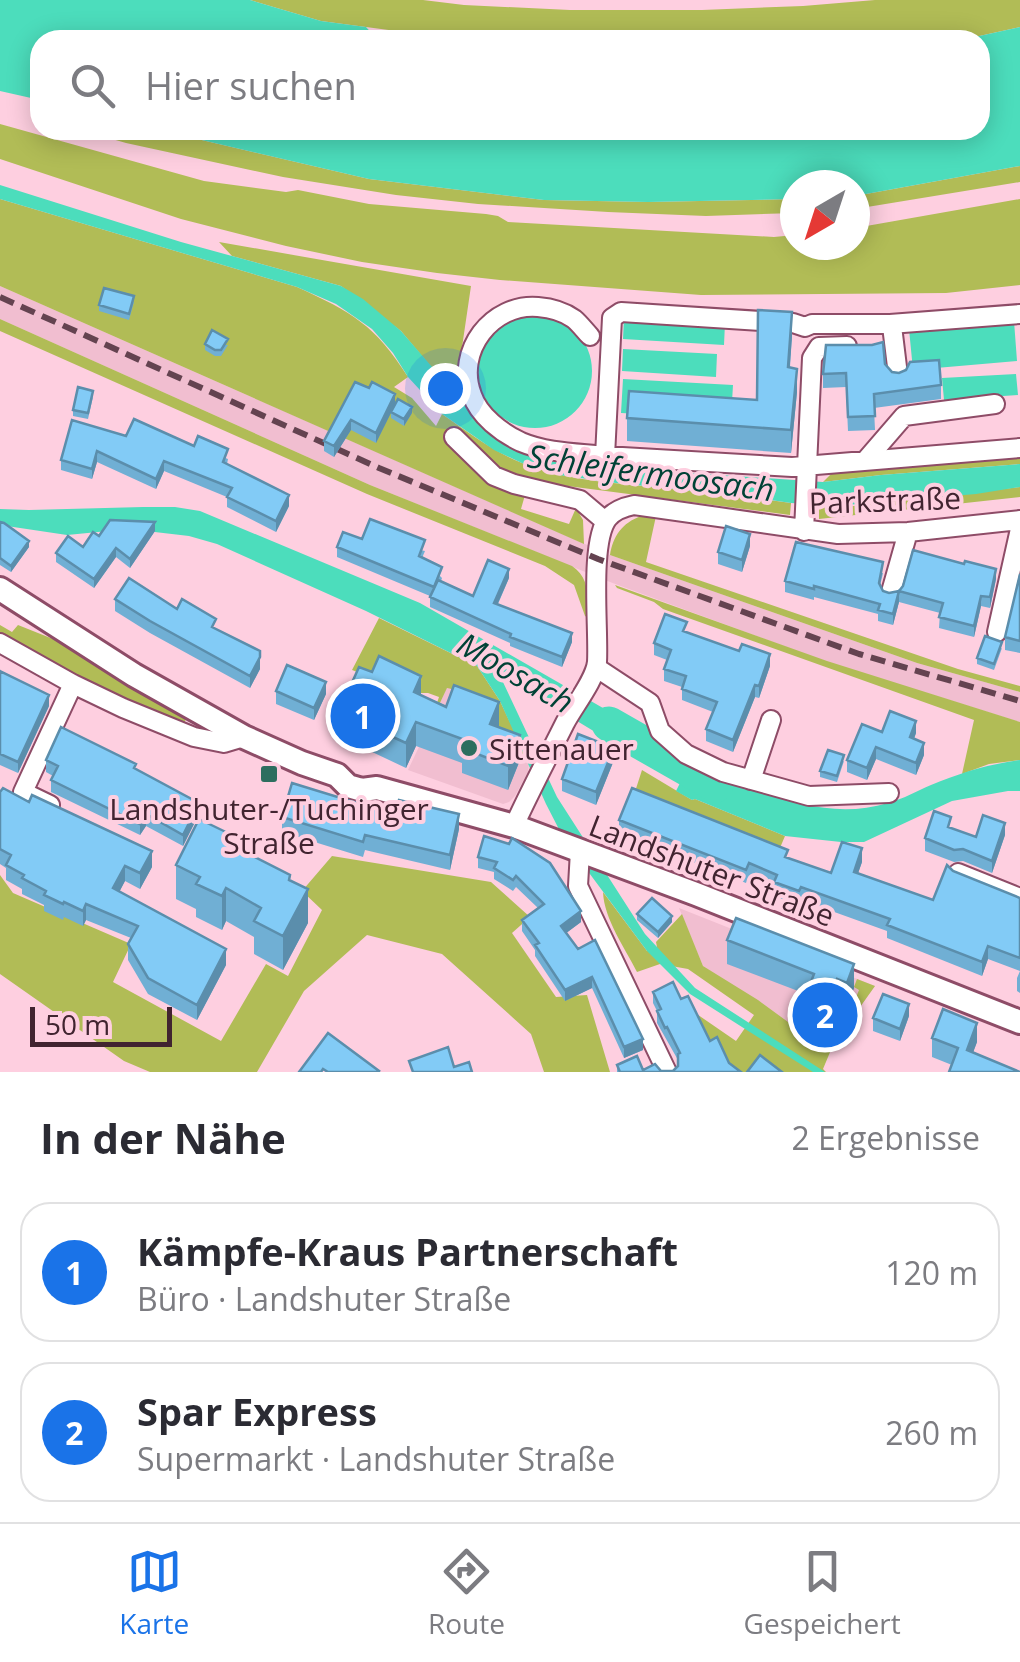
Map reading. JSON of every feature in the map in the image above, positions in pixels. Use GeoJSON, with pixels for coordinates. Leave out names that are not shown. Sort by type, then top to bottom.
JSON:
{"type":"FeatureCollection","features":[{"type":"Feature","properties":{"kind":"main road","name":"Landshuter Straße"},"geometry":{"type":"LineString","coordinates":[[0,589],[134,675],[302,763],[337,775],[352,772],[364,776],[377,788],[514,826],[1020,1022]]}},
{"type":"Feature","properties":{"kind":"street"},"geometry":{"type":"LineString","coordinates":[[590,336],[574,319],[554,308],[526,306],[503,313],[485,327],[472,346],[467,374],[472,396],[483,414],[520,442],[541,449],[792,467],[807,472],[866,460],[1020,448]]}},
{"type":"Feature","properties":{"kind":"street"},"geometry":{"type":"LineString","coordinates":[[605,456],[612,318],[616,314],[794,323],[806,328]]}},
{"type":"Feature","properties":{"kind":"street"},"geometry":{"type":"LineString","coordinates":[[811,399],[802,385],[802,334],[812,324],[890,324],[1020,314]]}},
{"type":"Feature","properties":{"kind":"street"},"geometry":{"type":"LineString","coordinates":[[890,324],[898,374]]}},
{"type":"Feature","properties":{"kind":"street"},"geometry":{"type":"LineString","coordinates":[[804,531],[812,358],[819,347],[872,346]]}},
{"type":"Feature","properties":{"kind":"street"},"geometry":{"type":"LineString","coordinates":[[866,460],[904,416],[995,404]]}},
{"type":"Feature","properties":{"kind":"street"},"geometry":{"type":"LineString","coordinates":[[454,437],[494,476],[580,500],[605,521],[598,559],[597,668],[514,826]]}},
{"type":"Feature","properties":{"kind":"street","name":"Parkstraße"},"geometry":{"type":"LineString","coordinates":[[605,521],[623,507],[634,505],[838,534],[908,532],[1020,520]]}},
{"type":"Feature","properties":{"kind":"street"},"geometry":{"type":"LineString","coordinates":[[997,632],[1020,529]]}},
{"type":"Feature","properties":{"kind":"street"},"geometry":{"type":"LineString","coordinates":[[891,592],[908,532]]}},
{"type":"Feature","properties":{"kind":"street"},"geometry":{"type":"LineString","coordinates":[[0,642],[73,684],[194,737],[224,743],[244,736]]}},
{"type":"Feature","properties":{"kind":"street"},"geometry":{"type":"LineString","coordinates":[[597,668],[650,703],[660,732],[686,754],[724,772],[809,796],[889,793]]}},
{"type":"Feature","properties":{"kind":"street"},"geometry":{"type":"LineString","coordinates":[[71,815],[23,792],[73,684]]}},
{"type":"Feature","properties":{"kind":"street"},"geometry":{"type":"LineString","coordinates":[[751,780],[771,720]]}},
{"type":"Feature","properties":{"kind":"street"},"geometry":{"type":"LineString","coordinates":[[580,852],[577,878],[581,893],[667,1072]]}},
{"type":"Feature","properties":{"kind":"street"},"geometry":{"type":"LineString","coordinates":[[958,873],[1020,898]]}},
{"type":"Feature","properties":{"kind":"shaded area"},"geometry":{"type":"Polygon","coordinates":[[[250,0],[423,0],[570,10],[702,10],[875,0],[1020,0],[1020,27],[990,34],[990,30],[388,30],[321,21],[250,0]]]}},
{"type":"Feature","properties":{"kind":"shaded area"},"geometry":{"type":"Polygon","coordinates":[[[0,124],[30,132],[30,140],[57,140],[204,181],[286,192],[298,190],[369,204],[486,214],[508,222],[780,236],[780,260],[870,260],[870,225],[1020,199],[1020,285],[946,293],[701,295],[500,280],[362,262],[181,219],[0,159],[0,124]]]}},
{"type":"Feature","properties":{"kind":"shaded area"},"geometry":{"type":"Polygon","coordinates":[[[116,140],[202,140],[369,179],[544,200],[780,199],[780,214],[706,216],[478,204],[283,177],[116,140]]]}},
{"type":"Feature","properties":{"kind":"shaded area"},"geometry":{"type":"Polygon","coordinates":[[[1020,166],[1020,182],[870,207],[870,193],[1020,166]]]}},
{"type":"Feature","properties":{"kind":"shaded area"},"geometry":{"type":"Polygon","coordinates":[[[0,199],[297,287],[333,304],[361,322],[384,345],[408,377],[394,387],[412,398],[436,426],[442,414],[490,447],[522,463],[586,480],[791,503],[790,515],[529,481],[521,509],[569,524],[576,508],[583,520],[584,544],[0,286],[0,199]]]}},
{"type":"Feature","properties":{"kind":"shaded area"},"geometry":{"type":"Polygon","coordinates":[[[219,242],[471,286],[457,398],[401,331],[341,286],[232,256],[219,242]]]}},
{"type":"Feature","properties":{"kind":"shaded area"},"geometry":{"type":"Polygon","coordinates":[[[0,286],[610,555],[917,663],[1020,692],[1020,722],[827,662],[610,582],[370,485],[0,319],[0,286]]]}},
{"type":"Feature","properties":{"kind":"shaded area"},"geometry":{"type":"Polygon","coordinates":[[[0,319],[370,485],[572,566],[585,582],[587,617],[574,585],[545,566],[367,494],[0,331],[0,319]]]}},
{"type":"Feature","properties":{"kind":"shaded area"},"geometry":{"type":"Polygon","coordinates":[[[1020,453],[1020,464],[823,482],[837,468],[1020,453]]]}},
{"type":"Feature","properties":{"kind":"shaded area"},"geometry":{"type":"Polygon","coordinates":[[[1020,487],[1020,497],[819,519],[819,506],[854,506],[1020,487]]]}},
{"type":"Feature","properties":{"kind":"shaded area"},"geometry":{"type":"Polygon","coordinates":[[[641,516],[656,516],[646,562],[958,669],[1020,686],[1020,692],[917,663],[610,555],[620,531],[641,516]]]}},
{"type":"Feature","properties":{"kind":"shaded area"},"geometry":{"type":"Polygon","coordinates":[[[615,585],[827,661],[1020,722],[1020,760],[989,764],[962,774],[974,720],[663,609],[615,585]]]}},
{"type":"Feature","properties":{"kind":"shaded area"},"geometry":{"type":"Polygon","coordinates":[[[379,618],[477,666],[500,701],[529,763],[490,748],[466,692],[447,688],[439,705],[439,697],[414,693],[352,670],[379,618]]]}},
{"type":"Feature","properties":{"kind":"shaded area"},"geometry":{"type":"Polygon","coordinates":[[[0,625],[12,632],[18,625],[63,643],[186,719],[183,726],[78,678],[0,633],[0,625]]]}},
{"type":"Feature","properties":{"kind":"shaded area"},"geometry":{"type":"Polygon","coordinates":[[[461,658],[515,731],[529,763],[515,796],[503,804],[408,770],[461,658]]]}},
{"type":"Feature","properties":{"kind":"shaded area"},"geometry":{"type":"Polygon","coordinates":[[[642,770],[692,800],[785,836],[774,862],[632,801],[642,770]]]}},
{"type":"Feature","properties":{"kind":"shaded area"},"geometry":{"type":"Polygon","coordinates":[[[332,856],[491,882],[530,917],[512,933],[556,997],[587,995],[610,1072],[544,1072],[531,1034],[442,954],[367,935],[304,991],[257,1072],[150,1072],[124,1061],[0,974],[0,875],[13,893],[131,944],[113,982],[221,1041],[266,964],[288,976],[322,910],[302,891],[332,856]]]}},
{"type":"Feature","properties":{"kind":"shaded area"},"geometry":{"type":"Polygon","coordinates":[[[603,892],[647,951],[657,947],[656,942],[682,914],[703,966],[803,1033],[822,1041],[837,1002],[855,1000],[859,990],[854,987],[857,979],[875,986],[833,1045],[823,1069],[826,1072],[728,1072],[710,1053],[688,1008],[736,1041],[754,1015],[688,969],[660,964],[637,972],[611,923],[603,892]]]}},
{"type":"Feature","properties":{"kind":"shaded area"},"geometry":{"type":"Polygon","coordinates":[[[679,908],[875,986],[833,1045],[803,1034],[703,966],[679,908]]]}},
{"type":"Feature","properties":{"kind":"water"},"geometry":{"type":"Polygon","coordinates":[[[0,0],[250,0],[369,30],[30,30],[30,98],[0,91],[0,0]]]}},
{"type":"Feature","properties":{"kind":"water"},"geometry":{"type":"Polygon","coordinates":[[[1020,27],[1020,166],[870,193],[870,170],[780,170],[780,199],[544,200],[369,179],[202,140],[990,140],[990,34],[1020,27]]]}},
{"type":"Feature","properties":{"kind":"water","name":"Schleifermoosach"},"geometry":{"type":"Polygon","coordinates":[[[0,185],[181,242],[341,286],[401,331],[483,426],[519,449],[545,459],[823,482],[1020,464],[1020,487],[835,506],[559,475],[494,450],[442,414],[372,329],[336,304],[297,287],[0,199],[0,185]]]}},
{"type":"Feature","properties":{"kind":"water"},"geometry":{"type":"Polygon","coordinates":[[[535,314],[567,323],[583,339],[592,371],[583,403],[567,419],[535,428],[503,419],[487,403],[478,371],[487,339],[503,323],[535,314]]]}},
{"type":"Feature","properties":{"kind":"water"},"geometry":{"type":"Polygon","coordinates":[[[624,318],[725,323],[724,345],[623,339],[624,318]]]}},
{"type":"Feature","properties":{"kind":"water"},"geometry":{"type":"Polygon","coordinates":[[[1014,321],[1017,361],[913,370],[909,329],[1014,321]]]}},
{"type":"Feature","properties":{"kind":"water"},"geometry":{"type":"Polygon","coordinates":[[[623,349],[717,354],[716,377],[622,371],[623,349]]]}},
{"type":"Feature","properties":{"kind":"water"},"geometry":{"type":"Polygon","coordinates":[[[1016,374],[1018,395],[944,400],[942,378],[1016,374]]]}},
{"type":"Feature","properties":{"kind":"water"},"geometry":{"type":"Polygon","coordinates":[[[623,379],[733,385],[731,419],[621,413],[623,379]]]}},
{"type":"Feature","properties":{"kind":"water"},"geometry":{"type":"Polygon","coordinates":[[[175,507],[200,511],[420,603],[657,739],[643,761],[502,680],[557,797],[645,934],[695,988],[825,1072],[813,1072],[690,994],[647,951],[564,839],[500,701],[477,666],[217,544],[189,536],[129,529],[67,535],[0,525],[0,509],[175,507]]]}},
{"type":"Feature","properties":{"kind":"water"},"geometry":{"type":"Polygon","coordinates":[[[681,756],[755,789],[834,809],[888,803],[964,773],[1020,760],[1020,791],[952,801],[864,842],[841,842],[785,836],[692,800],[676,791],[680,783],[669,776],[681,756]]]}},
{"type":"Feature","properties":{"kind":"building"},"geometry":{"type":"Polygon","coordinates":[[[104,288],[134,296],[129,314],[99,305],[104,288]]]}},
{"type":"Feature","properties":{"kind":"building"},"geometry":{"type":"Polygon","coordinates":[[[758,310],[792,312],[788,367],[797,369],[791,430],[627,418],[629,391],[757,400],[758,310]]]}},
{"type":"Feature","properties":{"kind":"building"},"geometry":{"type":"Polygon","coordinates":[[[212,330],[228,339],[221,350],[205,344],[212,330]]]}},
{"type":"Feature","properties":{"kind":"building"},"geometry":{"type":"Polygon","coordinates":[[[883,342],[885,364],[892,372],[906,370],[910,362],[939,360],[941,385],[874,394],[875,416],[848,417],[846,373],[823,374],[826,345],[883,342]]]}},
{"type":"Feature","properties":{"kind":"building"},"geometry":{"type":"Polygon","coordinates":[[[355,382],[369,388],[372,382],[395,394],[376,433],[351,420],[334,446],[324,441],[355,382]]]}},
{"type":"Feature","properties":{"kind":"building"},"geometry":{"type":"Polygon","coordinates":[[[78,387],[93,391],[88,413],[73,410],[78,387]]]}},
{"type":"Feature","properties":{"kind":"building"},"geometry":{"type":"Polygon","coordinates":[[[398,399],[412,407],[404,419],[391,412],[398,399]]]}},
{"type":"Feature","properties":{"kind":"building"},"geometry":{"type":"Polygon","coordinates":[[[134,419],[194,446],[198,436],[228,449],[223,462],[289,495],[276,521],[227,497],[232,488],[164,461],[156,479],[97,451],[92,469],[61,460],[72,420],[126,436],[134,419]]]}},
{"type":"Feature","properties":{"kind":"building"},"geometry":{"type":"Polygon","coordinates":[[[370,519],[425,540],[419,556],[442,567],[434,587],[337,547],[343,532],[362,539],[370,519]]]}},
{"type":"Feature","properties":{"kind":"building"},"geometry":{"type":"Polygon","coordinates":[[[110,520],[155,522],[130,559],[116,548],[94,579],[56,553],[68,536],[83,547],[93,532],[99,536],[110,520]]]}},
{"type":"Feature","properties":{"kind":"building"},"geometry":{"type":"Polygon","coordinates":[[[0,522],[29,541],[11,566],[0,558],[0,522]]]}},
{"type":"Feature","properties":{"kind":"building"},"geometry":{"type":"Polygon","coordinates":[[[726,526],[750,534],[742,560],[718,552],[726,526]]]}},
{"type":"Feature","properties":{"kind":"building"},"geometry":{"type":"Polygon","coordinates":[[[796,542],[883,562],[879,583],[883,591],[899,591],[893,614],[878,610],[880,604],[785,581],[796,542]]]}},
{"type":"Feature","properties":{"kind":"building"},"geometry":{"type":"Polygon","coordinates":[[[913,550],[996,569],[990,597],[981,596],[974,626],[939,617],[943,603],[899,591],[913,550]]]}},
{"type":"Feature","properties":{"kind":"building"},"geometry":{"type":"Polygon","coordinates":[[[488,560],[509,569],[494,603],[572,633],[562,657],[510,637],[511,634],[430,597],[438,580],[473,596],[488,560]]]}},
{"type":"Feature","properties":{"kind":"building"},"geometry":{"type":"Polygon","coordinates":[[[1020,574],[1020,641],[1005,637],[1020,574]]]}},
{"type":"Feature","properties":{"kind":"building"},"geometry":{"type":"Polygon","coordinates":[[[129,578],[177,609],[182,599],[216,619],[212,627],[260,651],[250,676],[115,599],[129,578]]]}},
{"type":"Feature","properties":{"kind":"building"},"geometry":{"type":"Polygon","coordinates":[[[665,614],[687,622],[683,631],[739,651],[742,644],[770,654],[733,740],[706,729],[717,702],[682,689],[686,676],[664,669],[671,650],[654,643],[665,614]]]}},
{"type":"Feature","properties":{"kind":"building"},"geometry":{"type":"Polygon","coordinates":[[[985,636],[1002,642],[994,664],[977,658],[985,636]]]}},
{"type":"Feature","properties":{"kind":"building"},"geometry":{"type":"Polygon","coordinates":[[[379,656],[421,676],[414,692],[446,707],[454,685],[499,702],[490,724],[520,735],[508,766],[462,748],[465,740],[416,722],[406,743],[351,718],[354,711],[342,705],[359,667],[372,672],[379,656]]]}},
{"type":"Feature","properties":{"kind":"building"},"geometry":{"type":"Polygon","coordinates":[[[287,665],[326,682],[314,708],[276,691],[287,665]]]}},
{"type":"Feature","properties":{"kind":"building"},"geometry":{"type":"Polygon","coordinates":[[[0,671],[49,695],[18,762],[0,754],[0,671]]]}},
{"type":"Feature","properties":{"kind":"building"},"geometry":{"type":"Polygon","coordinates":[[[890,711],[916,721],[910,737],[924,743],[916,763],[876,747],[867,768],[847,760],[862,724],[882,732],[890,711]]]}},
{"type":"Feature","properties":{"kind":"building"},"geometry":{"type":"Polygon","coordinates":[[[61,727],[136,764],[134,768],[199,803],[183,835],[146,814],[140,824],[51,780],[58,766],[46,760],[61,727]]]}},
{"type":"Feature","properties":{"kind":"building"},"geometry":{"type":"Polygon","coordinates":[[[578,734],[614,748],[596,792],[562,779],[578,734]]]}},
{"type":"Feature","properties":{"kind":"building"},"geometry":{"type":"Polygon","coordinates":[[[828,750],[844,755],[837,776],[820,771],[828,750]]]}},
{"type":"Feature","properties":{"kind":"building"},"geometry":{"type":"Polygon","coordinates":[[[292,783],[396,815],[399,800],[459,814],[450,855],[365,835],[363,842],[282,817],[292,783]]]}},
{"type":"Feature","properties":{"kind":"building"},"geometry":{"type":"Polygon","coordinates":[[[3,788],[29,802],[32,795],[152,851],[140,873],[125,866],[113,888],[226,949],[197,1005],[148,978],[128,944],[138,926],[86,904],[83,911],[63,904],[44,895],[46,891],[6,865],[11,855],[0,849],[3,788]]]}},
{"type":"Feature","properties":{"kind":"building"},"geometry":{"type":"Polygon","coordinates":[[[632,788],[788,850],[785,857],[831,873],[842,842],[862,848],[854,872],[933,900],[947,865],[1020,898],[1020,958],[988,946],[982,962],[887,925],[890,919],[801,887],[799,891],[774,882],[777,875],[749,863],[746,870],[619,820],[632,788]]]}},
{"type":"Feature","properties":{"kind":"building"},"geometry":{"type":"Polygon","coordinates":[[[934,811],[951,817],[948,827],[976,837],[983,815],[1005,823],[992,861],[925,838],[934,811]]]}},
{"type":"Feature","properties":{"kind":"building"},"geometry":{"type":"Polygon","coordinates":[[[199,819],[234,836],[232,841],[243,847],[241,850],[290,875],[289,880],[308,889],[283,936],[254,921],[261,908],[226,888],[222,896],[196,884],[200,877],[176,865],[199,819]]]}},
{"type":"Feature","properties":{"kind":"building"},"geometry":{"type":"Polygon","coordinates":[[[484,836],[509,844],[512,838],[550,863],[581,911],[561,926],[578,949],[595,940],[643,1039],[624,1047],[592,977],[565,990],[522,920],[544,904],[516,876],[513,880],[494,868],[497,862],[478,857],[484,836]]]}},
{"type":"Feature","properties":{"kind":"building"},"geometry":{"type":"Polygon","coordinates":[[[652,898],[672,916],[658,932],[637,914],[652,898]]]}},
{"type":"Feature","properties":{"kind":"building"},"geometry":{"type":"Polygon","coordinates":[[[736,918],[854,964],[847,983],[837,979],[824,1013],[802,1005],[814,974],[727,940],[736,918]]]}},
{"type":"Feature","properties":{"kind":"building"},"geometry":{"type":"Polygon","coordinates":[[[673,982],[681,999],[688,996],[710,1041],[717,1037],[729,1063],[741,1072],[620,1072],[617,1065],[637,1056],[643,1070],[655,1064],[661,1071],[673,1071],[678,1066],[680,1053],[657,1011],[661,1009],[653,992],[673,982]]]}},
{"type":"Feature","properties":{"kind":"building"},"geometry":{"type":"Polygon","coordinates":[[[883,994],[909,1004],[900,1029],[873,1018],[883,994]]]}},
{"type":"Feature","properties":{"kind":"building"},"geometry":{"type":"Polygon","coordinates":[[[943,1009],[977,1023],[967,1050],[1020,1072],[949,1072],[958,1048],[932,1038],[943,1009]]]}},
{"type":"Feature","properties":{"kind":"building"},"geometry":{"type":"Polygon","coordinates":[[[328,1033],[379,1071],[299,1072],[328,1033]]]}},
{"type":"Feature","properties":{"kind":"building"},"geometry":{"type":"Polygon","coordinates":[[[448,1047],[454,1067],[469,1062],[472,1072],[413,1072],[409,1061],[448,1047]]]}},
{"type":"Feature","properties":{"kind":"building"},"geometry":{"type":"Polygon","coordinates":[[[760,1055],[782,1072],[747,1072],[760,1055]]]}},
{"type":"Feature","properties":{"kind":"waterway","name":"Moosach"},"geometry":{"type":"LineString","coordinates":[[609,724],[716,785]]}},
{"type":"Feature","properties":{"kind":"railway"},"geometry":{"type":"LineString","coordinates":[[0,297],[379,468],[598,559],[859,654],[1020,701]]}},
{"type":"Feature","properties":{"kind":"place","name":"Kämpfe-Kraus Partnerschaft"},"geometry":{"type":"Point","coordinates":[363,716]}},
{"type":"Feature","properties":{"kind":"place","name":"Sittenauer"},"geometry":{"type":"Point","coordinates":[469,748]}},
{"type":"Feature","properties":{"kind":"place","name":"Landshuter-/Tuchinger Straße"},"geometry":{"type":"Point","coordinates":[269,774]}},
{"type":"Feature","properties":{"kind":"place","name":"Spar Express"},"geometry":{"type":"Point","coordinates":[825,1015]}}]}
